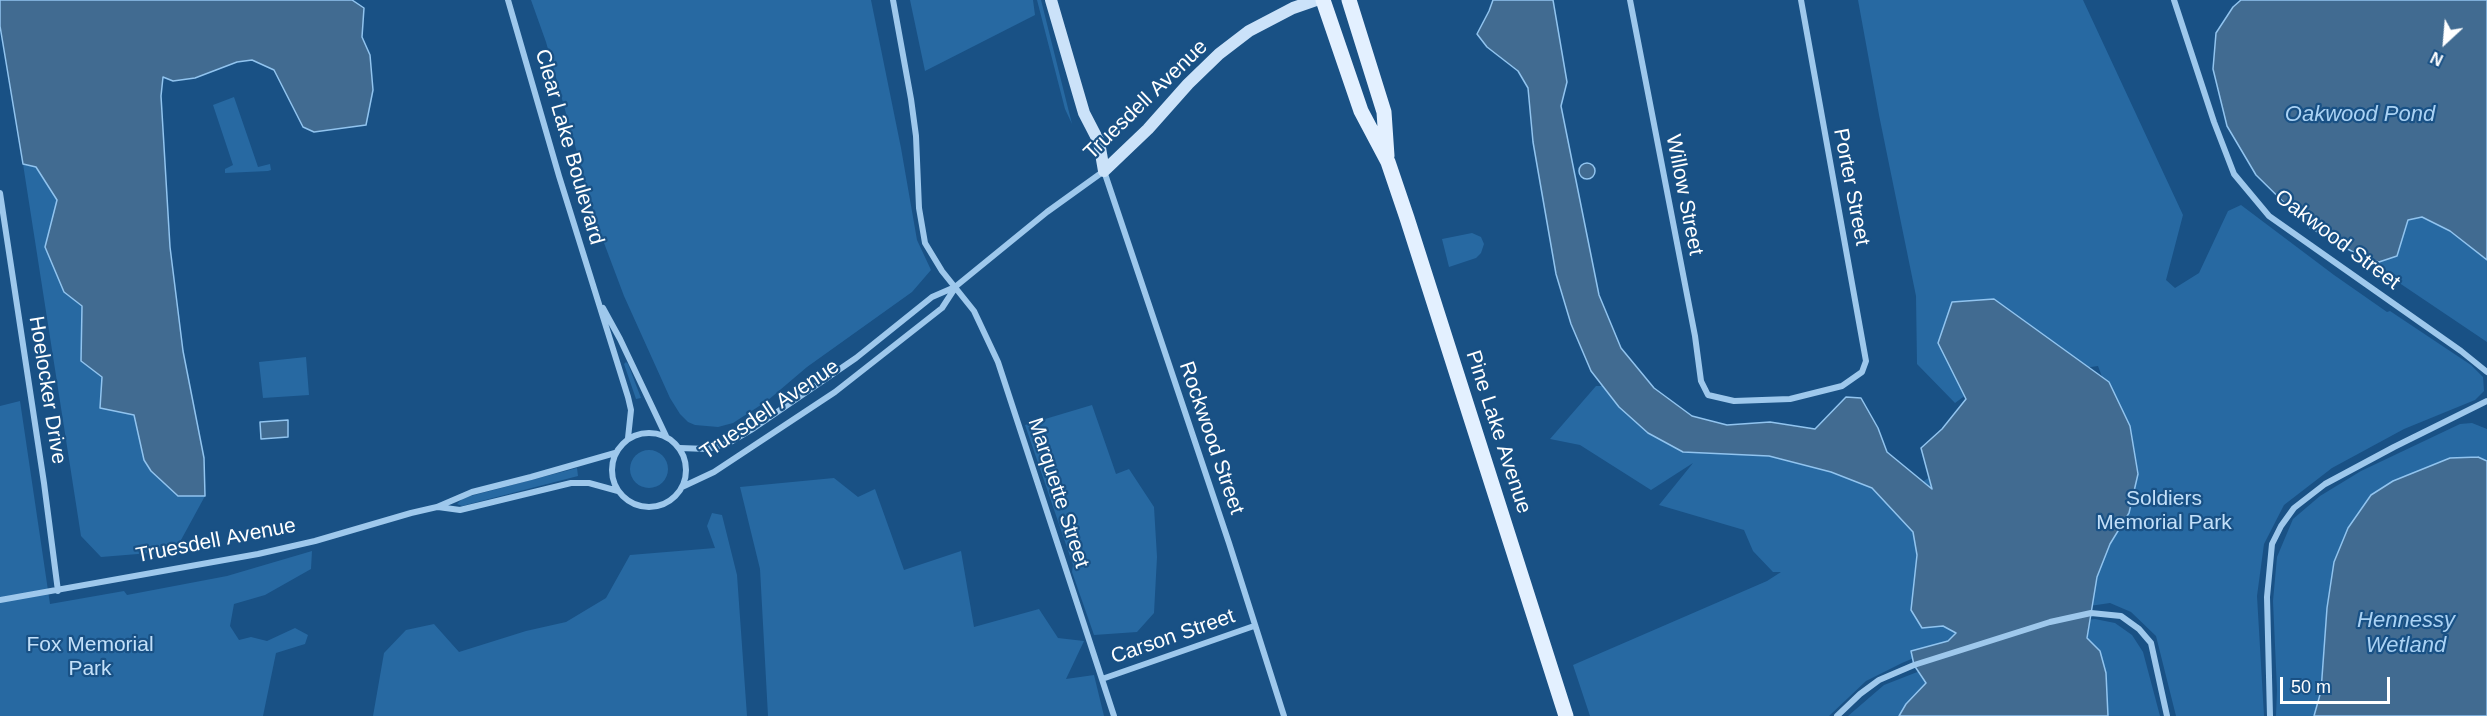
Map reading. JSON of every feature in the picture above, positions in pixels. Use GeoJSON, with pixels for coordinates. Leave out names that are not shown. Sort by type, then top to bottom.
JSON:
{"type":"FeatureCollection","features":[{"type":"Feature","properties":{"kind":"main road","name":"Pine Lake Avenue"},"geometry":{"type":"LineString","coordinates":[[1323,0],[1361,111],[1388,162],[1566,716]]}},
{"type":"Feature","properties":{"kind":"main road","name":"Pine Lake Avenue"},"geometry":{"type":"LineString","coordinates":[[1349,0],[1384,112],[1388,162]]}},
{"type":"Feature","properties":{"kind":"street","name":"Clear Lake Boulevard"},"geometry":{"type":"LineString","coordinates":[[508,0],[562,186],[628,397],[631,410],[628,438]]}},
{"type":"Feature","properties":{"kind":"street","name":"Marquette Street"},"geometry":{"type":"LineString","coordinates":[[893,0],[916,136],[919,208],[925,243],[942,271],[974,311],[998,362],[1114,716]]}},
{"type":"Feature","properties":{"kind":"street"},"geometry":{"type":"LineString","coordinates":[[1051,0],[1062,45],[1084,113],[1099,142],[1104,171]]}},
{"type":"Feature","properties":{"kind":"street","name":"Truesdell Avenue"},"geometry":{"type":"LineString","coordinates":[[680,448],[707,449],[729,443],[856,358],[932,297],[955,287],[1069,195],[1104,171],[1148,129],[1188,84],[1219,54],[1249,31],[1293,8],[1316,0]]}},
{"type":"Feature","properties":{"kind":"street","name":"Willow Street"},"geometry":{"type":"LineString","coordinates":[[1630,0],[1695,336],[1701,381],[1708,395],[1734,400],[1790,399],[1842,386],[1856,378]]}},
{"type":"Feature","properties":{"kind":"street","name":"Porter Street"},"geometry":{"type":"LineString","coordinates":[[1801,0],[1866,361],[1862,372],[1856,378]]}},
{"type":"Feature","properties":{"kind":"street","name":"Oakwood Street"},"geometry":{"type":"LineString","coordinates":[[2174,0],[2214,122],[2234,174],[2270,216],[2443,338],[2487,372]]}},
{"type":"Feature","properties":{"kind":"street","name":"Rockwood Street"},"geometry":{"type":"LineString","coordinates":[[1104,171],[1229,543],[1284,716]]}},
{"type":"Feature","properties":{"kind":"street","name":"Hoelocker Drive"},"geometry":{"type":"LineString","coordinates":[[0,193],[45,483],[58,591]]}},
{"type":"Feature","properties":{"kind":"street","name":"Truesdell Avenue"},"geometry":{"type":"LineString","coordinates":[[682,487],[714,472],[835,392],[942,308],[955,287]]}},
{"type":"Feature","properties":{"kind":"street","name":"Clear Lake Boulevard"},"geometry":{"type":"LineString","coordinates":[[599,303],[620,339],[666,436]]}},
{"type":"Feature","properties":{"kind":"street"},"geometry":{"type":"LineString","coordinates":[[2270,716],[2267,597],[2272,544],[2281,526],[2294,508],[2325,484],[2487,401]]}},
{"type":"Feature","properties":{"kind":"street"},"geometry":{"type":"LineString","coordinates":[[646,432],[666,436],[680,448],[686,467],[682,487],[672,500],[652,507],[632,503],[618,491],[611,472],[615,453],[628,438],[646,432]]}},
{"type":"Feature","properties":{"kind":"street","name":"Truesdell Avenue"},"geometry":{"type":"LineString","coordinates":[[0,600],[258,554],[437,507],[471,492],[615,453]]}},
{"type":"Feature","properties":{"kind":"street","name":"Truesdell Avenue"},"geometry":{"type":"LineString","coordinates":[[437,507],[460,510],[571,483],[589,483],[618,491]]}},
{"type":"Feature","properties":{"kind":"street"},"geometry":{"type":"LineString","coordinates":[[1838,716],[1879,680],[1914,665],[2040,625],[2091,613],[2121,616],[2139,629],[2151,643],[2167,716]]}},
{"type":"Feature","properties":{"kind":"street","name":"Carson Street"},"geometry":{"type":"LineString","coordinates":[[1102,679],[1254,626]]}},
{"type":"Feature","properties":{"kind":"green space"},"geometry":{"type":"Polygon","coordinates":[[[531,0],[871,0],[917,240],[931,270],[912,292],[807,367],[767,401],[733,423],[718,427],[695,425],[688,422],[670,398],[624,296],[598,227],[546,42],[531,0]]]}},
{"type":"Feature","properties":{"kind":"green space"},"geometry":{"type":"Polygon","coordinates":[[[910,0],[1033,0],[1035,15],[925,71],[910,0]]]}},
{"type":"Feature","properties":{"kind":"green space"},"geometry":{"type":"Polygon","coordinates":[[[1037,0],[1041,0],[1072,124],[1065,109],[1037,0]]]}},
{"type":"Feature","properties":{"kind":"green space"},"geometry":{"type":"Polygon","coordinates":[[[1858,0],[2083,0],[2183,215],[2166,280],[2175,288],[2199,273],[2228,211],[2241,205],[2334,275],[2387,312],[2390,311],[2471,365],[2483,377],[2484,391],[2475,400],[2404,429],[2332,468],[2284,505],[2264,544],[2257,596],[2264,716],[2176,716],[2156,636],[2131,612],[2110,603],[2042,613],[1961,638],[1866,681],[1829,716],[1590,716],[1573,665],[1767,581],[1781,572],[1773,572],[1753,551],[1744,530],[1659,505],[1693,463],[1651,490],[1580,445],[1550,439],[1596,386],[1603,386],[1619,407],[1683,452],[1769,456],[1831,472],[1872,488],[1888,504],[1930,477],[2113,406],[2098,366],[2054,372],[1993,375],[1955,403],[1917,364],[1916,296],[1858,0]]]}},
{"type":"Feature","properties":{"kind":"green space"},"geometry":{"type":"Polygon","coordinates":[[[234,97],[258,167],[270,164],[271,170],[225,173],[225,169],[233,165],[213,105],[234,97]]]}},
{"type":"Feature","properties":{"kind":"green space"},"geometry":{"type":"Polygon","coordinates":[[[23,164],[36,167],[57,200],[45,247],[64,292],[82,306],[81,361],[102,377],[134,415],[144,460],[151,471],[178,496],[205,496],[175,551],[101,557],[81,536],[23,164]]]}},
{"type":"Feature","properties":{"kind":"green space"},"geometry":{"type":"Polygon","coordinates":[[[2422,217],[2450,231],[2487,260],[2487,342],[2380,270],[2379,262],[2397,256],[2408,220],[2422,217]]]}},
{"type":"Feature","properties":{"kind":"green space"},"geometry":{"type":"Polygon","coordinates":[[[1472,233],[1481,237],[1484,244],[1481,253],[1476,258],[1449,267],[1442,239],[1472,233]]]}},
{"type":"Feature","properties":{"kind":"green space"},"geometry":{"type":"Polygon","coordinates":[[[306,357],[309,395],[263,398],[259,362],[306,357]]]}},
{"type":"Feature","properties":{"kind":"green space"},"geometry":{"type":"Polygon","coordinates":[[[626,362],[641,398],[636,399],[624,364],[626,362]]]}},
{"type":"Feature","properties":{"kind":"green space","name":"Fox Memorial Park"},"geometry":{"type":"Polygon","coordinates":[[[20,401],[50,604],[124,591],[127,595],[227,576],[312,551],[311,569],[265,595],[234,604],[230,626],[239,640],[251,637],[267,641],[295,628],[308,635],[305,644],[276,653],[263,716],[0,716],[0,406],[20,401]]]}},
{"type":"Feature","properties":{"kind":"green space"},"geometry":{"type":"Polygon","coordinates":[[[1092,405],[1116,474],[1129,469],[1154,507],[1157,557],[1154,613],[1137,632],[1094,635],[1072,572],[1073,565],[1025,425],[1092,405]]]}},
{"type":"Feature","properties":{"kind":"green space","name":"Soldiers Memorial Park"},"geometry":{"type":"Polygon","coordinates":[[[2472,423],[2487,429],[2487,461],[2478,457],[2334,562],[2327,608],[2321,691],[2314,716],[2276,716],[2273,601],[2277,557],[2293,519],[2320,496],[2361,471],[2460,424],[2472,423]]]}},
{"type":"Feature","properties":{"kind":"green space"},"geometry":{"type":"Polygon","coordinates":[[[649,450],[656,451],[662,456],[667,462],[667,476],[662,482],[656,487],[649,488],[642,487],[636,482],[631,476],[630,469],[631,462],[636,456],[642,451],[649,450]]]}},
{"type":"Feature","properties":{"kind":"green space"},"geometry":{"type":"Polygon","coordinates":[[[577,468],[578,476],[462,506],[457,504],[463,498],[577,468]]]}},
{"type":"Feature","properties":{"kind":"green space"},"geometry":{"type":"Polygon","coordinates":[[[834,478],[858,497],[875,489],[904,570],[961,551],[974,627],[1039,609],[1058,638],[1084,641],[1066,679],[1094,675],[1104,716],[768,716],[760,569],[740,487],[834,478]]]}},
{"type":"Feature","properties":{"kind":"green space"},"geometry":{"type":"Polygon","coordinates":[[[712,513],[722,515],[737,575],[747,716],[373,716],[384,653],[406,630],[434,624],[459,652],[526,631],[566,622],[606,598],[630,555],[715,548],[707,526],[712,513]]]}},
{"type":"Feature","properties":{"kind":"green space"},"geometry":{"type":"Polygon","coordinates":[[[2095,619],[2115,623],[2132,635],[2143,652],[2160,716],[2107,716],[1906,704],[1899,716],[1848,716],[1884,685],[1925,669],[2071,622],[2095,619]]]}},
{"type":"Feature","properties":{"kind":"water"},"geometry":{"type":"Polygon","coordinates":[[[0,0],[352,0],[364,8],[362,37],[370,55],[373,90],[366,125],[314,132],[303,127],[274,70],[252,60],[237,62],[195,78],[173,81],[163,77],[161,96],[170,247],[183,351],[204,458],[205,496],[178,496],[151,471],[144,460],[134,415],[100,408],[102,377],[81,361],[82,306],[64,292],[45,247],[57,200],[36,167],[23,164],[0,26],[0,0]]]}},
{"type":"Feature","properties":{"kind":"water"},"geometry":{"type":"Polygon","coordinates":[[[1493,0],[1553,0],[1567,82],[1561,106],[1599,295],[1621,348],[1654,388],[1692,416],[1727,425],[1770,422],[1815,429],[1846,397],[1861,398],[1878,428],[1887,452],[1932,489],[1921,448],[1942,429],[1966,399],[1938,343],[1952,302],[1994,299],[2109,382],[2130,426],[2138,474],[2129,513],[2110,544],[2097,577],[2087,638],[2100,651],[2106,673],[2108,716],[1899,716],[1906,704],[1926,683],[1914,665],[1911,651],[1948,641],[1956,633],[1943,626],[1922,628],[1911,610],[1917,555],[1913,532],[1872,488],[1831,472],[1769,456],[1683,452],[1648,433],[1619,407],[1591,371],[1571,324],[1556,274],[1533,142],[1528,88],[1518,71],[1487,47],[1477,34],[1493,0]]]}},
{"type":"Feature","properties":{"kind":"water","name":"Oakwood Pond"},"geometry":{"type":"Polygon","coordinates":[[[2241,0],[2487,0],[2487,260],[2450,231],[2422,217],[2408,220],[2397,256],[2379,262],[2362,257],[2309,227],[2256,175],[2227,126],[2213,69],[2216,33],[2233,7],[2241,0]]]}},
{"type":"Feature","properties":{"kind":"water"},"geometry":{"type":"Polygon","coordinates":[[[1587,163],[1593,165],[1595,171],[1593,177],[1587,179],[1581,177],[1579,171],[1581,165],[1587,163]]]}},
{"type":"Feature","properties":{"kind":"water"},"geometry":{"type":"Polygon","coordinates":[[[288,420],[288,437],[261,439],[260,422],[288,420]]]}},
{"type":"Feature","properties":{"kind":"water","name":"Hennessy Wetland"},"geometry":{"type":"Polygon","coordinates":[[[2478,457],[2487,461],[2487,716],[2314,716],[2321,691],[2327,608],[2334,562],[2348,528],[2371,495],[2393,481],[2450,458],[2478,457]]]}}]}
